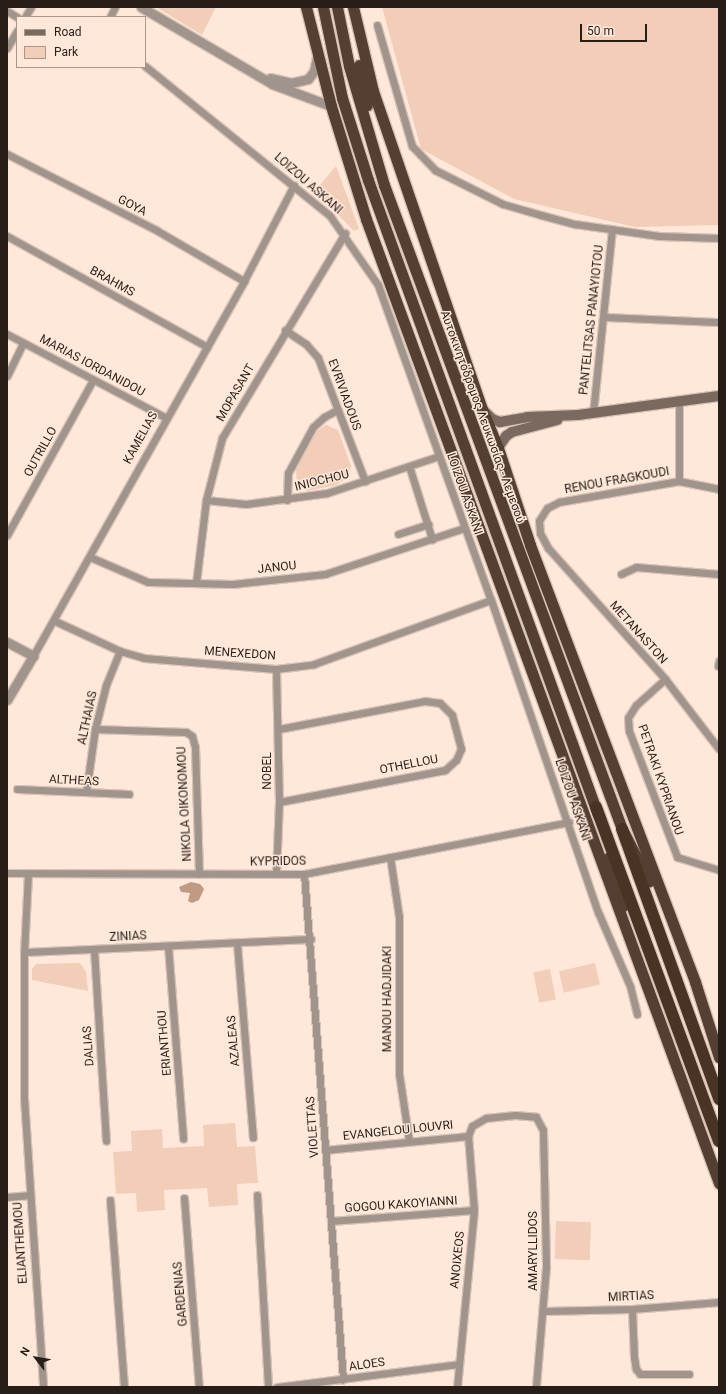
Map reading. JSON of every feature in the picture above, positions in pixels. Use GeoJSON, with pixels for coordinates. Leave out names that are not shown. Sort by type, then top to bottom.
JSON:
{"type":"FeatureCollection","features":[{"type":"Feature","properties":{"kind":"highway"},"geometry":{"type":"LineString","coordinates":[[306,7],[317,56],[331,106],[366,219],[636,961],[719,1183]]}},
{"type":"Feature","properties":{"kind":"highway"},"geometry":{"type":"LineString","coordinates":[[311,7],[329,68],[342,98]]}},
{"type":"Feature","properties":{"kind":"highway"},"geometry":{"type":"LineString","coordinates":[[323,7],[342,98],[368,180],[719,1141]]}},
{"type":"Feature","properties":{"kind":"highway","name":"Αυτοκινητόδρομος Λευκωσίας - Λεμεσού"},"geometry":{"type":"LineString","coordinates":[[337,7],[349,66],[384,185],[458,389],[622,830],[640,862],[695,982]]}},
{"type":"Feature","properties":{"kind":"highway"},"geometry":{"type":"LineString","coordinates":[[352,7],[374,148]]}},
{"type":"Feature","properties":{"kind":"highway"},"geometry":{"type":"LineString","coordinates":[[352,7],[373,91],[482,409],[498,448],[530,545],[695,982],[719,1057]]}},
{"type":"Feature","properties":{"kind":"highway"},"geometry":{"type":"LineString","coordinates":[[596,807],[636,961]]}},
{"type":"Feature","properties":{"kind":"highway"},"geometry":{"type":"LineString","coordinates":[[622,830],[719,1099]]}},
{"type":"Feature","properties":{"kind":"main road"},"geometry":{"type":"LineString","coordinates":[[482,409],[492,419],[500,422],[526,417],[578,415],[679,400],[719,396]]}},
{"type":"Feature","properties":{"kind":"main road"},"geometry":{"type":"LineString","coordinates":[[498,448],[506,436],[512,432],[578,415]]}},
{"type":"Feature","properties":{"kind":"street"},"geometry":{"type":"LineString","coordinates":[[26,16],[31,7]]}},
{"type":"Feature","properties":{"kind":"street"},"geometry":{"type":"LineString","coordinates":[[110,16],[115,7]]}},
{"type":"Feature","properties":{"kind":"street"},"geometry":{"type":"LineString","coordinates":[[141,7],[272,84],[331,106]]}},
{"type":"Feature","properties":{"kind":"street"},"geometry":{"type":"LineString","coordinates":[[7,11],[16,16]]}},
{"type":"Feature","properties":{"kind":"street"},"geometry":{"type":"LineString","coordinates":[[376,25],[412,146],[435,170],[503,204],[575,224],[680,238],[719,238]]}},
{"type":"Feature","properties":{"kind":"street"},"geometry":{"type":"LineString","coordinates":[[7,48],[16,33]]}},
{"type":"Feature","properties":{"kind":"street"},"geometry":{"type":"LineString","coordinates":[[258,75],[291,83],[308,79],[314,71],[317,56]]}},
{"type":"Feature","properties":{"kind":"street","name":"LOIZOU ASKANI"},"geometry":{"type":"LineString","coordinates":[[146,67],[294,185],[330,216],[345,233],[378,285],[464,528],[492,600],[569,822],[598,912],[630,986],[637,1014]]}},
{"type":"Feature","properties":{"kind":"street","name":"GOYA"},"geometry":{"type":"LineString","coordinates":[[8,157],[156,230],[244,281]]}},
{"type":"Feature","properties":{"kind":"street","name":"KAMELIAS"},"geometry":{"type":"LineString","coordinates":[[7,700],[55,621],[166,418],[244,281],[294,185]]}},
{"type":"Feature","properties":{"kind":"street","name":"PANTELITSAS PANAYIOTOU"},"geometry":{"type":"LineString","coordinates":[[593,413],[612,228]]}},
{"type":"Feature","properties":{"kind":"street","name":"MOPASANT"},"geometry":{"type":"LineString","coordinates":[[196,583],[206,500],[222,438],[285,330],[345,233]]}},
{"type":"Feature","properties":{"kind":"street","name":"BRAHMS"},"geometry":{"type":"LineString","coordinates":[[7,236],[207,348]]}},
{"type":"Feature","properties":{"kind":"street"},"geometry":{"type":"LineString","coordinates":[[603,317],[719,322]]}},
{"type":"Feature","properties":{"kind":"street","name":"EVRIVIADOUS"},"geometry":{"type":"LineString","coordinates":[[285,330],[306,344],[318,358],[365,481]]}},
{"type":"Feature","properties":{"kind":"street","name":"MARIAS IORDANIDOU"},"geometry":{"type":"LineString","coordinates":[[7,334],[166,418]]}},
{"type":"Feature","properties":{"kind":"street"},"geometry":{"type":"LineString","coordinates":[[7,376],[23,343]]}},
{"type":"Feature","properties":{"kind":"street","name":"OUTRILLO"},"geometry":{"type":"LineString","coordinates":[[7,535],[93,380]]}},
{"type":"Feature","properties":{"kind":"street"},"geometry":{"type":"LineString","coordinates":[[679,400],[679,481]]}},
{"type":"Feature","properties":{"kind":"street"},"geometry":{"type":"LineString","coordinates":[[288,500],[288,473],[313,427],[324,417],[337,410]]}},
{"type":"Feature","properties":{"kind":"street","name":"INIOCHOU"},"geometry":{"type":"LineString","coordinates":[[206,500],[246,504],[288,500],[328,493],[439,456]]}},
{"type":"Feature","properties":{"kind":"street"},"geometry":{"type":"LineString","coordinates":[[409,466],[432,539]]}},
{"type":"Feature","properties":{"kind":"street","name":"RENOU FRAGKOUDI"},"geometry":{"type":"LineString","coordinates":[[540,533],[539,521],[547,508],[559,502],[679,481],[719,489]]}},
{"type":"Feature","properties":{"kind":"street"},"geometry":{"type":"LineString","coordinates":[[398,534],[428,524]]}},
{"type":"Feature","properties":{"kind":"street","name":"JANOU"},"geometry":{"type":"LineString","coordinates":[[90,557],[148,582],[234,584],[325,574],[464,528]]}},
{"type":"Feature","properties":{"kind":"street","name":"METANASTON"},"geometry":{"type":"LineString","coordinates":[[540,533],[548,548],[665,680],[719,749]]}},
{"type":"Feature","properties":{"kind":"street"},"geometry":{"type":"LineString","coordinates":[[620,574],[636,567],[719,574]]}},
{"type":"Feature","properties":{"kind":"street","name":"MENEXEDON"},"geometry":{"type":"LineString","coordinates":[[55,621],[120,651],[144,658],[276,669],[314,664],[492,600]]}},
{"type":"Feature","properties":{"kind":"street"},"geometry":{"type":"LineString","coordinates":[[7,642],[33,656]]}},
{"type":"Feature","properties":{"kind":"street","name":"ALTHAIAS"},"geometry":{"type":"LineString","coordinates":[[86,792],[94,729],[106,685],[120,651]]}},
{"type":"Feature","properties":{"kind":"street","name":"NOBEL"},"geometry":{"type":"LineString","coordinates":[[276,669],[279,729],[279,802],[276,873]]}},
{"type":"Feature","properties":{"kind":"street","name":"PETRAKI KYPRIANOU"},"geometry":{"type":"LineString","coordinates":[[665,680],[636,704],[628,718],[629,731],[677,857],[719,870]]}},
{"type":"Feature","properties":{"kind":"street","name":"OTHELLOU"},"geometry":{"type":"LineString","coordinates":[[279,729],[425,702],[440,703],[452,714],[461,749],[456,760],[445,770],[279,802]]}},
{"type":"Feature","properties":{"kind":"street","name":"NIKOLA OIKONOMOU"},"geometry":{"type":"LineString","coordinates":[[94,729],[186,732],[192,736],[195,747],[199,874]]}},
{"type":"Feature","properties":{"kind":"street","name":"ALTHEAS"},"geometry":{"type":"LineString","coordinates":[[17,789],[129,794]]}},
{"type":"Feature","properties":{"kind":"street","name":"KYPRIDOS"},"geometry":{"type":"LineString","coordinates":[[7,873],[304,874],[569,822]]}},
{"type":"Feature","properties":{"kind":"street","name":"MANOU HADJIDAKI"},"geometry":{"type":"LineString","coordinates":[[390,857],[399,917],[399,1074],[409,1141]]}},
{"type":"Feature","properties":{"kind":"street"},"geometry":{"type":"LineString","coordinates":[[24,952],[28,874]]}},
{"type":"Feature","properties":{"kind":"street","name":"VIOLETTAS"},"geometry":{"type":"LineString","coordinates":[[304,874],[311,939],[342,1379]]}},
{"type":"Feature","properties":{"kind":"street","name":"ZINIAS"},"geometry":{"type":"LineString","coordinates":[[24,952],[237,944],[311,939]]}},
{"type":"Feature","properties":{"kind":"street","name":"AZALEAS"},"geometry":{"type":"LineString","coordinates":[[237,944],[253,1137]]}},
{"type":"Feature","properties":{"kind":"street","name":"ERIANTHOU"},"geometry":{"type":"LineString","coordinates":[[168,946],[183,1138]]}},
{"type":"Feature","properties":{"kind":"street","name":"DALIAS"},"geometry":{"type":"LineString","coordinates":[[94,950],[106,1141]]}},
{"type":"Feature","properties":{"kind":"street","name":"ELIANTHEMOU"},"geometry":{"type":"LineString","coordinates":[[24,952],[24,1098],[28,1195],[43,1387]]}},
{"type":"Feature","properties":{"kind":"street","name":"EVANGELOU LOUVRI"},"geometry":{"type":"LineString","coordinates":[[325,1150],[468,1136],[472,1126],[486,1118],[515,1115],[536,1117]]}},
{"type":"Feature","properties":{"kind":"street","name":"AMARYLLIDOS"},"geometry":{"type":"LineString","coordinates":[[536,1117],[543,1130],[546,1267],[544,1311],[536,1387]]}},
{"type":"Feature","properties":{"kind":"street","name":"ANOIXEOS"},"geometry":{"type":"LineString","coordinates":[[458,1387],[474,1210],[468,1136]]}},
{"type":"Feature","properties":{"kind":"street"},"geometry":{"type":"LineString","coordinates":[[7,1197],[28,1195]]}},
{"type":"Feature","properties":{"kind":"street"},"geometry":{"type":"LineString","coordinates":[[257,1195],[268,1387]]}},
{"type":"Feature","properties":{"kind":"street","name":"GARDENIAS"},"geometry":{"type":"LineString","coordinates":[[184,1198],[199,1387]]}},
{"type":"Feature","properties":{"kind":"street"},"geometry":{"type":"LineString","coordinates":[[110,1200],[124,1387]]}},
{"type":"Feature","properties":{"kind":"street","name":"GOGOU KAKOYIANNI"},"geometry":{"type":"LineString","coordinates":[[331,1221],[474,1210]]}},
{"type":"Feature","properties":{"kind":"street","name":"MIRTIAS"},"geometry":{"type":"LineString","coordinates":[[544,1311],[632,1309],[719,1302]]}},
{"type":"Feature","properties":{"kind":"street"},"geometry":{"type":"LineString","coordinates":[[632,1309],[636,1370],[640,1374],[689,1374]]}},
{"type":"Feature","properties":{"kind":"street","name":"ALOES"},"geometry":{"type":"LineString","coordinates":[[277,1387],[459,1364]]}},
{"type":"Feature","properties":{"kind":"green space"},"geometry":{"type":"Polygon","coordinates":[[[156,7],[216,7],[202,35],[156,7]]]}},
{"type":"Feature","properties":{"kind":"green space"},"geometry":{"type":"Polygon","coordinates":[[[382,7],[719,7],[719,225],[635,227],[514,199],[421,149],[382,7]]]}},
{"type":"Feature","properties":{"kind":"green space"},"geometry":{"type":"Polygon","coordinates":[[[336,166],[359,229],[354,231],[315,191],[336,166]]]}},
{"type":"Feature","properties":{"kind":"green space"},"geometry":{"type":"Polygon","coordinates":[[[326,425],[338,430],[351,466],[347,478],[336,485],[307,491],[297,485],[296,469],[315,432],[326,425]]]}},
{"type":"Feature","properties":{"kind":"green space"},"geometry":{"type":"Polygon","coordinates":[[[80,963],[86,972],[88,991],[32,980],[32,969],[36,964],[80,963]]]}},
{"type":"Feature","properties":{"kind":"green space"},"geometry":{"type":"Polygon","coordinates":[[[595,963],[600,984],[564,993],[559,971],[595,963]]]}},
{"type":"Feature","properties":{"kind":"green space"},"geometry":{"type":"Polygon","coordinates":[[[550,969],[556,999],[539,1003],[533,972],[550,969]]]}},
{"type":"Feature","properties":{"kind":"green space"},"geometry":{"type":"Polygon","coordinates":[[[235,1123],[237,1147],[255,1146],[258,1183],[237,1184],[238,1205],[209,1207],[207,1188],[164,1190],[165,1210],[137,1212],[136,1193],[116,1194],[113,1152],[132,1151],[131,1131],[162,1129],[163,1148],[204,1146],[203,1125],[235,1123]]]}},
{"type":"Feature","properties":{"kind":"green space"},"geometry":{"type":"Polygon","coordinates":[[[556,1221],[591,1222],[590,1260],[555,1259],[556,1221]]]}},
{"type":"Feature","properties":{"kind":"shaded area"},"geometry":{"type":"Polygon","coordinates":[[[191,882],[200,884],[204,889],[199,900],[192,903],[188,901],[190,893],[181,892],[179,887],[191,882]]]}}]}
